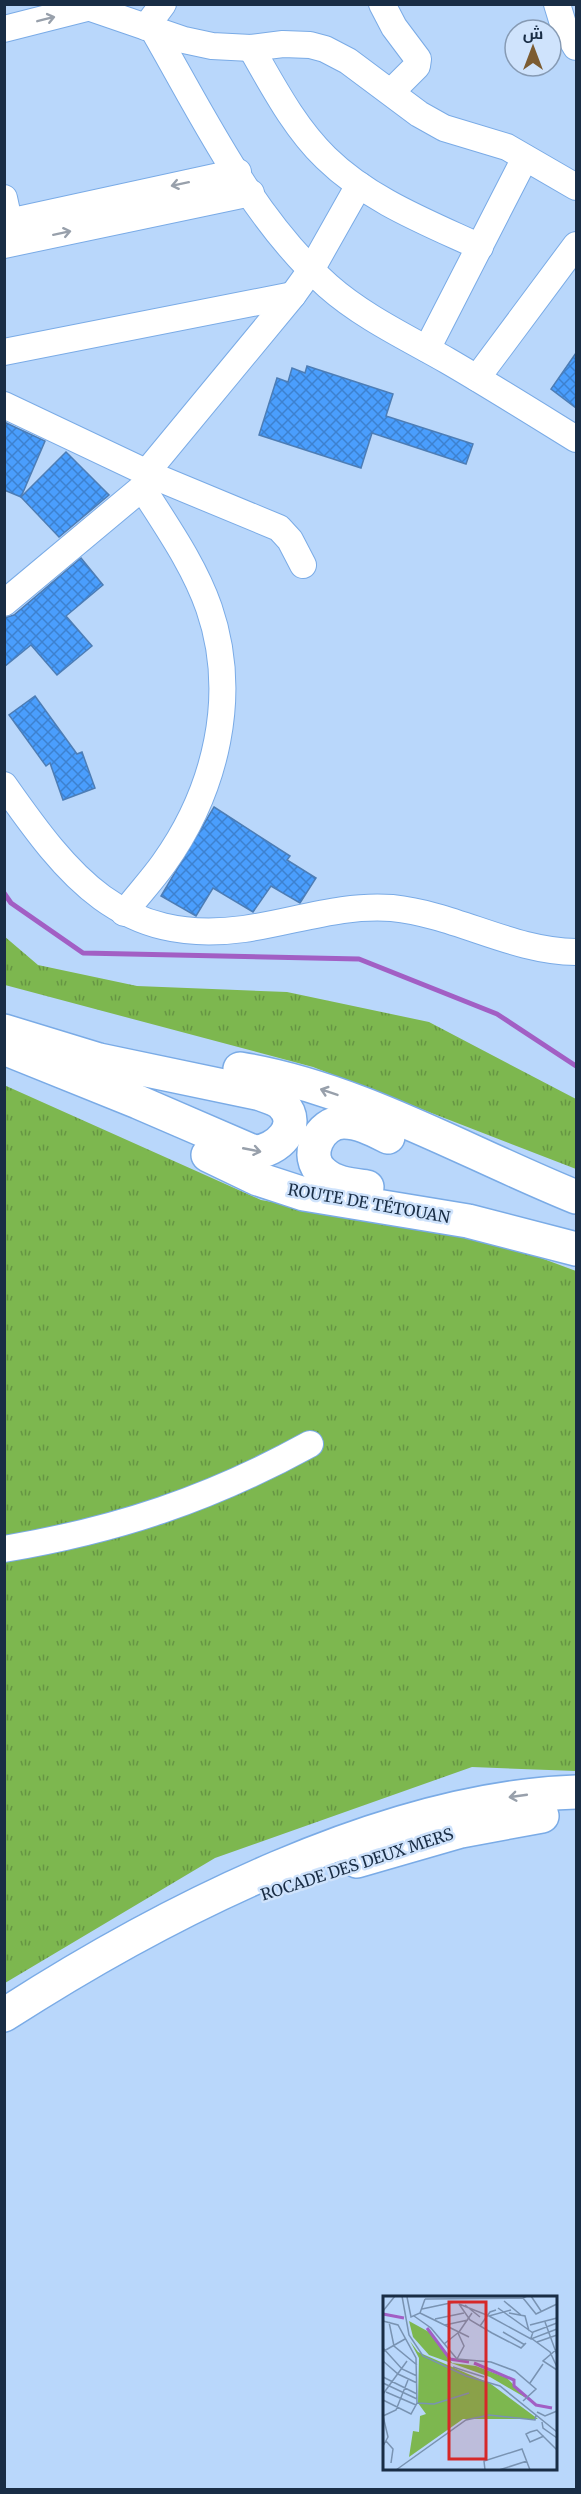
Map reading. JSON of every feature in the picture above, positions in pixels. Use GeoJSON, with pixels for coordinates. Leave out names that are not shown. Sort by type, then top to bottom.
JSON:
{"type":"FeatureCollection","features":[{"type":"Feature","properties":{"kind":"highway"},"geometry":{"type":"LineString","coordinates":[[4,1016],[102,1042],[181,1060],[267,1074],[317,1088],[366,1106],[576,1197]]}},
{"type":"Feature","properties":{"kind":"highway"},"geometry":{"type":"LineString","coordinates":[[4,1031],[99,1060],[261,1094],[283,1104],[287,1111],[289,1127],[277,1147],[254,1152],[4,1048]]}},
{"type":"Feature","properties":{"kind":"highway","name":"ROUTE DE TÉTOUAN"},"geometry":{"type":"LineString","coordinates":[[4,1062],[72,1089],[281,1188],[328,1199],[468,1221],[537,1237],[576,1249]]}},
{"type":"Feature","properties":{"kind":"highway"},"geometry":{"type":"LineString","coordinates":[[576,1211],[419,1151],[363,1125],[341,1122],[333,1124],[319,1135],[316,1143],[315,1160],[318,1168],[339,1182],[464,1204],[576,1237]]}},
{"type":"Feature","properties":{"kind":"highway","name":"ROCADE DES DEUX MERS"},"geometry":{"type":"LineString","coordinates":[[4,2015],[141,1933],[269,1872],[419,1818],[499,1799],[576,1792]]}},
{"type":"Feature","properties":{"kind":"highway","name":"ROCADE DES DEUX MERS"},"geometry":{"type":"LineString","coordinates":[[141,1933],[360,1860],[460,1831],[532,1817],[576,1814]]}},
{"type":"Feature","properties":{"kind":"street"},"geometry":{"type":"LineString","coordinates":[[150,29],[163,4]]}},
{"type":"Feature","properties":{"kind":"street"},"geometry":{"type":"LineString","coordinates":[[382,4],[394,27],[418,59],[417,66],[392,91]]}},
{"type":"Feature","properties":{"kind":"street"},"geometry":{"type":"LineString","coordinates":[[557,4],[564,27],[576,47]]}},
{"type":"Feature","properties":{"kind":"street"},"geometry":{"type":"LineString","coordinates":[[4,29],[83,6],[150,29],[212,46],[251,48],[283,44],[310,45],[348,61],[392,91],[419,114],[444,128],[507,147],[576,187]]}},
{"type":"Feature","properties":{"kind":"street"},"geometry":{"type":"LineString","coordinates":[[150,29],[225,154],[279,236],[311,270],[351,303],[576,439]]}},
{"type":"Feature","properties":{"kind":"street"},"geometry":{"type":"LineString","coordinates":[[251,48],[291,116],[325,157],[359,185],[402,210],[480,247]]}},
{"type":"Feature","properties":{"kind":"street"},"geometry":{"type":"LineString","coordinates":[[427,349],[525,158]]}},
{"type":"Feature","properties":{"kind":"street"},"geometry":{"type":"LineString","coordinates":[[7,226],[244,183]]}},
{"type":"Feature","properties":{"kind":"street"},"geometry":{"type":"LineString","coordinates":[[4,603],[148,479],[311,270],[359,185]]}},
{"type":"Feature","properties":{"kind":"street"},"geometry":{"type":"LineString","coordinates":[[477,378],[576,245]]}},
{"type":"Feature","properties":{"kind":"street"},"geometry":{"type":"LineString","coordinates":[[4,352],[293,295]]}},
{"type":"Feature","properties":{"kind":"street"},"geometry":{"type":"LineString","coordinates":[[4,405],[148,479],[279,528],[290,540],[303,565]]}},
{"type":"Feature","properties":{"kind":"street"},"geometry":{"type":"LineString","coordinates":[[124,913],[164,864],[196,808],[215,750],[224,701],[220,653],[209,607],[148,479]]}},
{"type":"Feature","properties":{"kind":"street"},"geometry":{"type":"LineString","coordinates":[[4,785],[59,860],[100,897],[124,913],[148,922],[180,929],[211,931],[244,929],[335,911],[390,908],[428,913],[536,948],[576,952]]}},
{"type":"Feature","properties":{"kind":"street"},"geometry":{"type":"LineString","coordinates":[[4,1549],[72,1538],[132,1521],[244,1480],[310,1444]]}},
{"type":"Feature","properties":{"kind":"green space"},"geometry":{"type":"Polygon","coordinates":[[[4,936],[38,965],[137,986],[287,992],[429,1022],[576,1099],[576,1169],[313,1067],[5,985],[4,936]]]}},
{"type":"Feature","properties":{"kind":"green space"},"geometry":{"type":"Polygon","coordinates":[[[4,1085],[261,1200],[498,1242],[576,1271],[576,1771],[472,1767],[215,1858],[5,1983],[4,1085]]]}},
{"type":"Feature","properties":{"kind":"building"},"geometry":{"type":"Polygon","coordinates":[[[576,353],[576,408],[551,389],[576,353]]]}},
{"type":"Feature","properties":{"kind":"building"},"geometry":{"type":"Polygon","coordinates":[[[307,366],[393,394],[386,416],[473,444],[466,464],[372,433],[361,468],[259,435],[277,378],[288,382],[292,368],[305,373],[307,366]]]}},
{"type":"Feature","properties":{"kind":"building"},"geometry":{"type":"Polygon","coordinates":[[[4,422],[45,441],[21,497],[4,490],[4,422]]]}},
{"type":"Feature","properties":{"kind":"building"},"geometry":{"type":"Polygon","coordinates":[[[66,452],[109,495],[59,537],[21,497],[66,452]]]}},
{"type":"Feature","properties":{"kind":"building"},"geometry":{"type":"Polygon","coordinates":[[[81,558],[103,585],[66,616],[92,646],[57,675],[31,645],[4,667],[4,618],[14,615],[81,558]]]}},
{"type":"Feature","properties":{"kind":"building"},"geometry":{"type":"Polygon","coordinates":[[[35,696],[77,754],[82,752],[95,788],[63,800],[50,763],[46,766],[9,715],[35,696]]]}},
{"type":"Feature","properties":{"kind":"building"},"geometry":{"type":"Polygon","coordinates":[[[214,807],[290,856],[287,860],[316,878],[300,903],[271,886],[253,912],[213,888],[196,916],[161,896],[214,807]]]}},
{"type":"Feature","properties":{"kind":"waterway"},"geometry":{"type":"LineString","coordinates":[[4,893],[11,903],[83,953],[359,959],[497,1014],[576,1066]]}}]}
